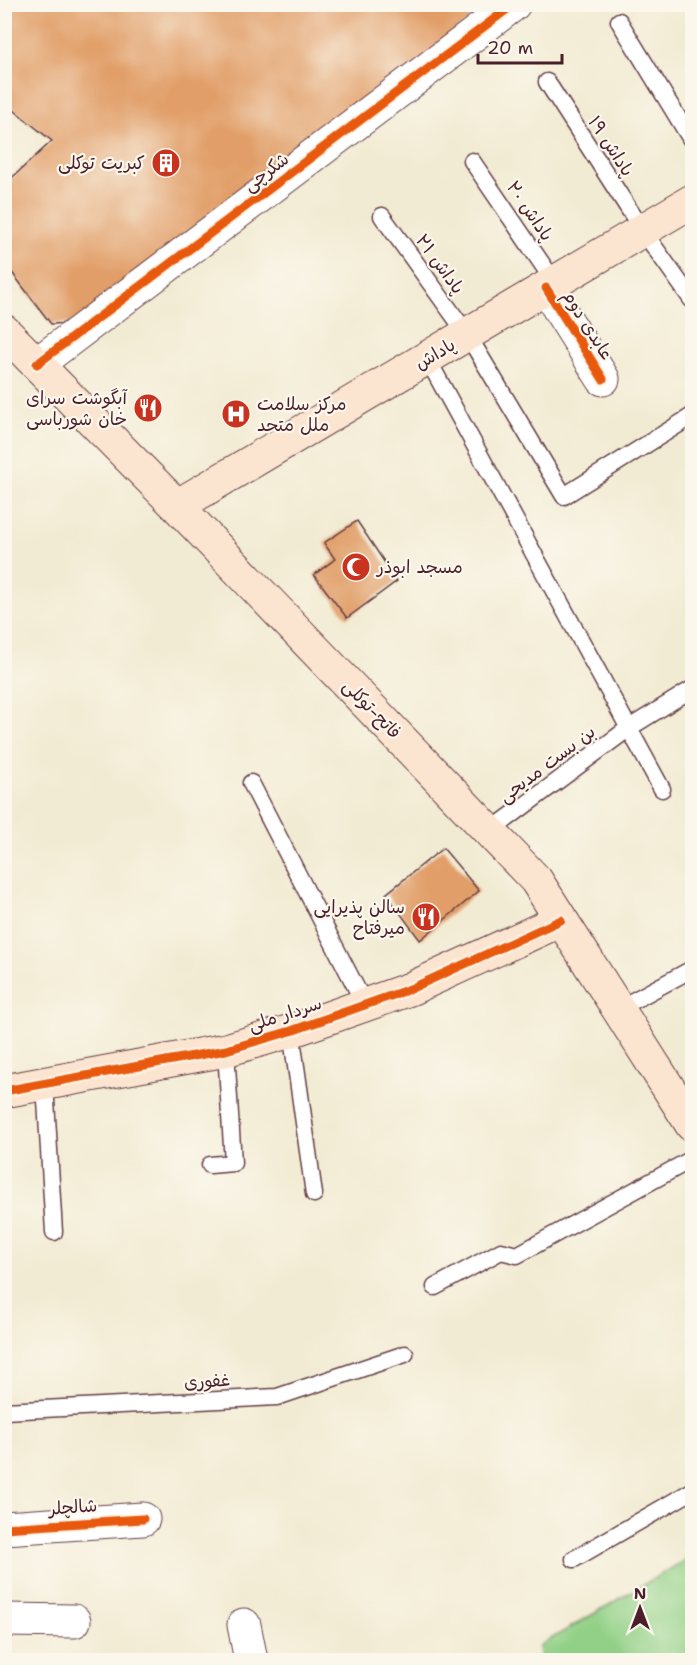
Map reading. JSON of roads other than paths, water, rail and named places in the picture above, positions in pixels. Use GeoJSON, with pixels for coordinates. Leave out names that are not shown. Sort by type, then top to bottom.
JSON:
{"type":"FeatureCollection","features":[{"type":"Feature","properties":{"kind":"main road","name":"پاداش"},"geometry":{"type":"LineString","coordinates":[[177,506],[693,201]]}},
{"type":"Feature","properties":{"kind":"main road","name":"فاتح-توکلی"},"geometry":{"type":"LineString","coordinates":[[7,337],[37,364],[177,506],[536,880],[693,1125]]}},
{"type":"Feature","properties":{"kind":"main road","name":"سردار ملی"},"geometry":{"type":"LineString","coordinates":[[4,1091],[226,1050],[291,1031],[410,989],[561,920]]}},
{"type":"Feature","properties":{"kind":"street","name":"شکرچی"},"geometry":{"type":"LineString","coordinates":[[37,364],[505,8]]}},
{"type":"Feature","properties":{"kind":"street","name":"عابدی دوم"},"geometry":{"type":"LineString","coordinates":[[550,285],[603,379]]}},
{"type":"Feature","properties":{"kind":"street","name":"شالچلر"},"geometry":{"type":"LineString","coordinates":[[4,1528],[143,1519]]}},
{"type":"Feature","properties":{"kind":"street"},"geometry":{"type":"LineString","coordinates":[[4,1620],[74,1621]]}},
{"type":"Feature","properties":{"kind":"street"},"geometry":{"type":"LineString","coordinates":[[244,1625],[251,1660]]}},
{"type":"Feature","properties":{"kind":"lane"},"geometry":{"type":"LineString","coordinates":[[619,21],[693,141]]}},
{"type":"Feature","properties":{"kind":"lane","name":"پاداش ۱۹"},"geometry":{"type":"LineString","coordinates":[[547,82],[643,231],[693,300]]}},
{"type":"Feature","properties":{"kind":"lane","name":"پاداش ۲۰"},"geometry":{"type":"LineString","coordinates":[[472,161],[550,285]]}},
{"type":"Feature","properties":{"kind":"lane","name":"پاداش ۲۱"},"geometry":{"type":"LineString","coordinates":[[382,216],[467,334],[564,496],[693,416]]}},
{"type":"Feature","properties":{"kind":"lane"},"geometry":{"type":"LineString","coordinates":[[427,358],[662,789]]}},
{"type":"Feature","properties":{"kind":"lane","name":"بن بست مدیحی"},"geometry":{"type":"LineString","coordinates":[[489,831],[629,728],[693,689]]}},
{"type":"Feature","properties":{"kind":"lane"},"geometry":{"type":"LineString","coordinates":[[251,783],[365,1005]]}},
{"type":"Feature","properties":{"kind":"lane"},"geometry":{"type":"LineString","coordinates":[[618,1009],[693,969]]}},
{"type":"Feature","properties":{"kind":"lane"},"geometry":{"type":"LineString","coordinates":[[291,1031],[314,1194]]}},
{"type":"Feature","properties":{"kind":"lane"},"geometry":{"type":"LineString","coordinates":[[210,1165],[233,1163],[226,1050]]}},
{"type":"Feature","properties":{"kind":"lane"},"geometry":{"type":"LineString","coordinates":[[45,1084],[54,1232]]}},
{"type":"Feature","properties":{"kind":"lane"},"geometry":{"type":"LineString","coordinates":[[435,1287],[501,1251],[517,1255],[693,1159]]}},
{"type":"Feature","properties":{"kind":"lane","name":"غفوری"},"geometry":{"type":"LineString","coordinates":[[4,1411],[277,1397],[405,1354]]}},
{"type":"Feature","properties":{"kind":"lane"},"geometry":{"type":"LineString","coordinates":[[574,1559],[693,1491]]}},
{"type":"Feature","properties":{"kind":"place","name":"کبریت توکلی"},"geometry":{"type":"Point","coordinates":[166,163]}},
{"type":"Feature","properties":{"kind":"place","name":"آبگوشت سرای خان شورباسی"},"geometry":{"type":"Point","coordinates":[148,408]}},
{"type":"Feature","properties":{"kind":"place","name":"مرکز سلامت ملل متحد"},"geometry":{"type":"Point","coordinates":[236,414]}},
{"type":"Feature","properties":{"kind":"place","name":"مسجد ابوذر"},"geometry":{"type":"Point","coordinates":[356,567]}},
{"type":"Feature","properties":{"kind":"place","name":"سالن پذیرایی میرفتاح"},"geometry":{"type":"Point","coordinates":[426,917]}}]}
